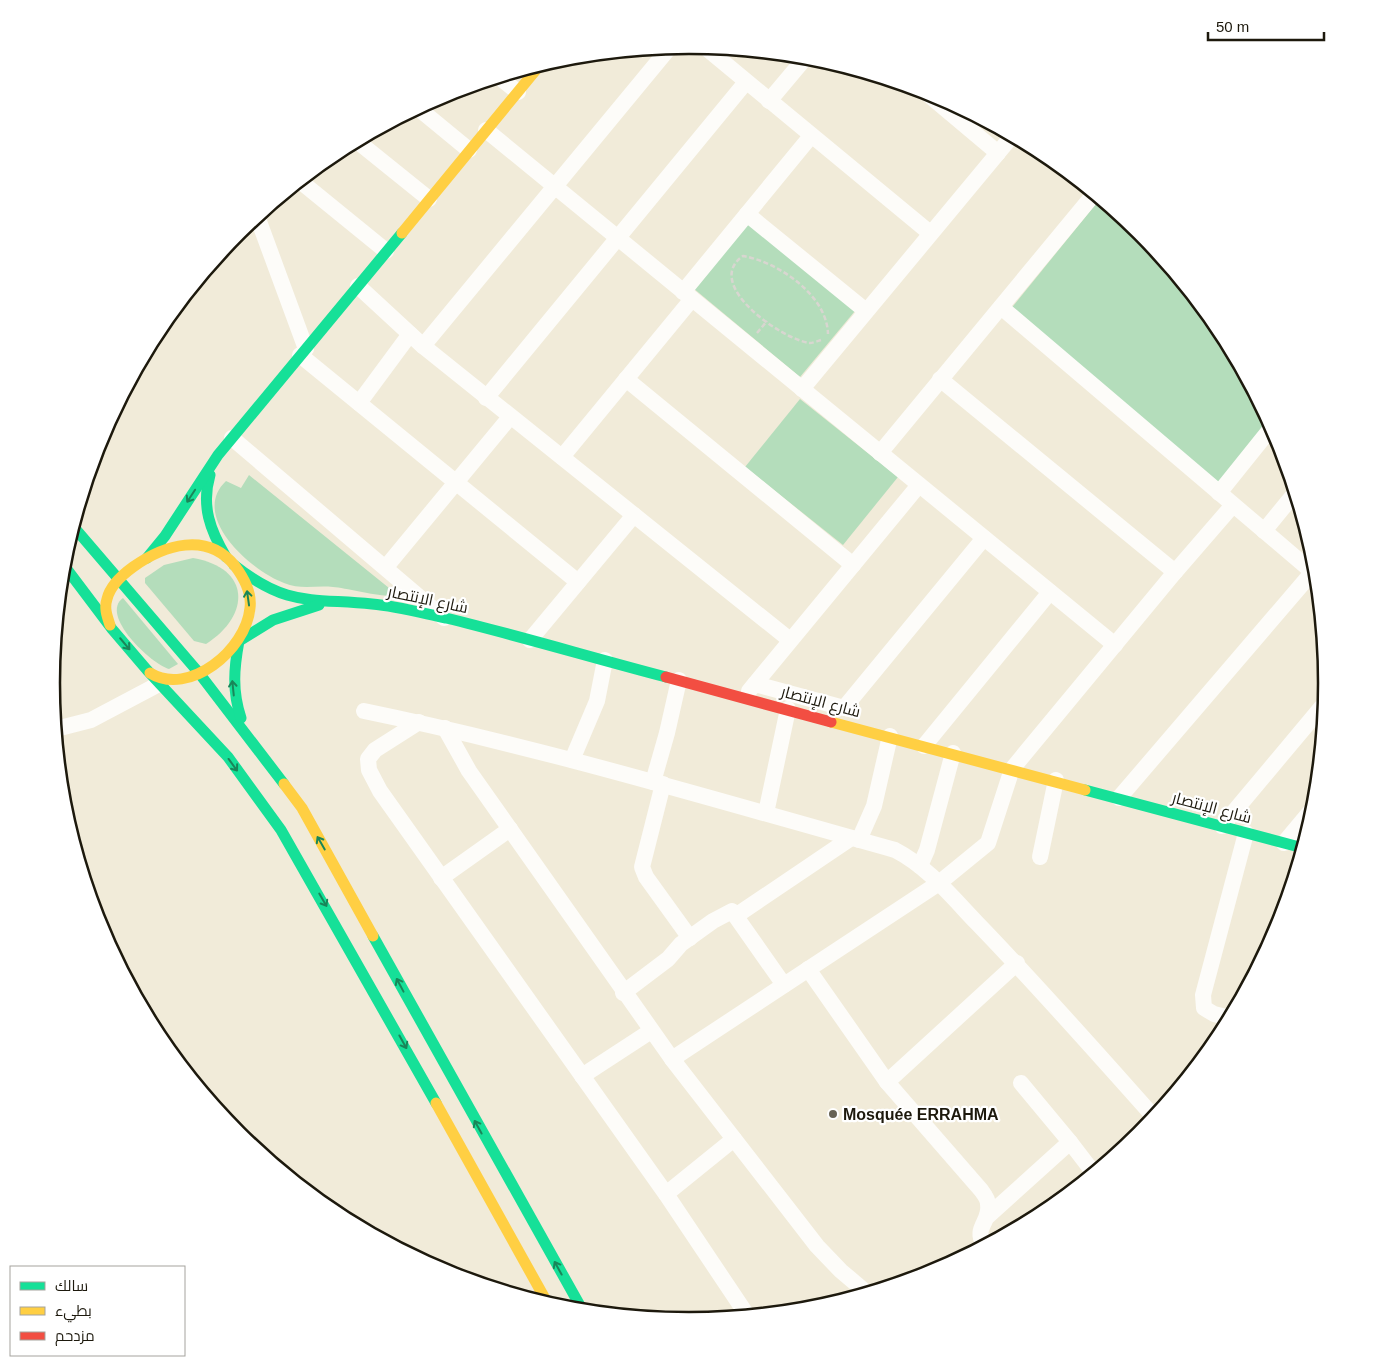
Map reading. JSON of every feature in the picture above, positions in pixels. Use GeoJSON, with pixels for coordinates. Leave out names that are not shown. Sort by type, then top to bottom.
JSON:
{"type":"FeatureCollection","features":[{"type":"Feature","properties":{"kind":"main road"},"geometry":{"type":"LineString","coordinates":[[147,558],[165,536],[218,455],[533,73]]}},
{"type":"Feature","properties":{"kind":"main road"},"geometry":{"type":"LineString","coordinates":[[218,455],[206,486],[205,505],[211,531],[226,557],[267,590],[303,601],[328,603]]}},
{"type":"Feature","properties":{"kind":"main road"},"geometry":{"type":"LineString","coordinates":[[78,532],[199,673],[302,808],[444,1065],[579,1302]]}},
{"type":"Feature","properties":{"kind":"main road"},"geometry":{"type":"LineString","coordinates":[[112,629],[106,612],[108,594],[117,579],[147,558],[163,548],[180,544],[204,546],[226,557]]}},
{"type":"Feature","properties":{"kind":"main road"},"geometry":{"type":"LineString","coordinates":[[147,670],[154,676],[170,681],[188,679],[226,655],[239,640],[247,624],[249,599],[244,581],[234,565]]}},
{"type":"Feature","properties":{"kind":"main road"},"geometry":{"type":"LineString","coordinates":[[70,573],[112,629],[159,684],[228,757],[281,830],[352,952],[543,1295]]}},
{"type":"Feature","properties":{"kind":"main road"},"geometry":{"type":"LineString","coordinates":[[246,733],[232,690],[232,677],[239,640],[272,620],[328,603]]}},
{"type":"Feature","properties":{"kind":"main road","name":"شارع الإنتصار"},"geometry":{"type":"LineString","coordinates":[[328,603],[374,604],[445,618],[1012,770],[1056,780],[1297,847]]}},
{"type":"Feature","properties":{"kind":"street"},"geometry":{"type":"LineString","coordinates":[[423,346],[664,55]]}},
{"type":"Feature","properties":{"kind":"street"},"geometry":{"type":"LineString","coordinates":[[715,55],[930,233]]}},
{"type":"Feature","properties":{"kind":"street"},"geometry":{"type":"LineString","coordinates":[[769,101],[800,64]]}},
{"type":"Feature","properties":{"kind":"street"},"geometry":{"type":"LineString","coordinates":[[505,82],[518,92]]}},
{"type":"Feature","properties":{"kind":"street"},"geometry":{"type":"LineString","coordinates":[[486,398],[746,82]]}},
{"type":"Feature","properties":{"kind":"street"},"geometry":{"type":"LineString","coordinates":[[946,109],[998,153]]}},
{"type":"Feature","properties":{"kind":"street"},"geometry":{"type":"LineString","coordinates":[[424,113],[469,150]]}},
{"type":"Feature","properties":{"kind":"street"},"geometry":{"type":"LineString","coordinates":[[486,130],[1115,645]]}},
{"type":"Feature","properties":{"kind":"street"},"geometry":{"type":"LineString","coordinates":[[562,457],[626,379],[747,214],[811,136]]}},
{"type":"Feature","properties":{"kind":"street"},"geometry":{"type":"LineString","coordinates":[[802,389],[1008,141]]}},
{"type":"Feature","properties":{"kind":"street"},"geometry":{"type":"LineString","coordinates":[[362,145],[429,199]]}},
{"type":"Feature","properties":{"kind":"street"},"geometry":{"type":"LineString","coordinates":[[305,185],[386,251]]}},
{"type":"Feature","properties":{"kind":"street"},"geometry":{"type":"LineString","coordinates":[[880,453],[1090,199]]}},
{"type":"Feature","properties":{"kind":"street"},"geometry":{"type":"LineString","coordinates":[[747,214],[866,311]]}},
{"type":"Feature","properties":{"kind":"street"},"geometry":{"type":"LineString","coordinates":[[260,223],[303,352],[359,403],[578,582]]}},
{"type":"Feature","properties":{"kind":"street"},"geometry":{"type":"LineString","coordinates":[[358,286],[423,346],[486,398],[790,640]]}},
{"type":"Feature","properties":{"kind":"street"},"geometry":{"type":"LineString","coordinates":[[1001,307],[1307,566]]}},
{"type":"Feature","properties":{"kind":"street"},"geometry":{"type":"LineString","coordinates":[[359,403],[410,334]]}},
{"type":"Feature","properties":{"kind":"street"},"geometry":{"type":"LineString","coordinates":[[626,379],[853,565]]}},
{"type":"Feature","properties":{"kind":"street"},"geometry":{"type":"LineString","coordinates":[[940,380],[1175,572]]}},
{"type":"Feature","properties":{"kind":"street"},"geometry":{"type":"LineString","coordinates":[[386,567],[510,417]]}},
{"type":"Feature","properties":{"kind":"street"},"geometry":{"type":"LineString","coordinates":[[1219,492],[1266,434]]}},
{"type":"Feature","properties":{"kind":"street"},"geometry":{"type":"LineString","coordinates":[[232,438],[445,618]]}},
{"type":"Feature","properties":{"kind":"street"},"geometry":{"type":"LineString","coordinates":[[744,698],[919,484]]}},
{"type":"Feature","properties":{"kind":"street"},"geometry":{"type":"LineString","coordinates":[[1264,531],[1290,499]]}},
{"type":"Feature","properties":{"kind":"street"},"geometry":{"type":"LineString","coordinates":[[672,1059],[938,883],[988,844],[1012,770],[1175,572],[1233,505]]}},
{"type":"Feature","properties":{"kind":"street"},"geometry":{"type":"LineString","coordinates":[[530,640],[634,515]]}},
{"type":"Feature","properties":{"kind":"street"},"geometry":{"type":"LineString","coordinates":[[755,684],[844,708],[984,538]]}},
{"type":"Feature","properties":{"kind":"street"},"geometry":{"type":"LineString","coordinates":[[1119,798],[1309,579]]}},
{"type":"Feature","properties":{"kind":"street"},"geometry":{"type":"LineString","coordinates":[[924,746],[1050,592]]}},
{"type":"Feature","properties":{"kind":"street"},"geometry":{"type":"LineString","coordinates":[[572,760],[597,701],[605,660]]}},
{"type":"Feature","properties":{"kind":"street"},"geometry":{"type":"LineString","coordinates":[[679,680],[642,867],[646,877],[690,938]]}},
{"type":"Feature","properties":{"kind":"street"},"geometry":{"type":"LineString","coordinates":[[61,728],[91,720],[159,684]]}},
{"type":"Feature","properties":{"kind":"street"},"geometry":{"type":"LineString","coordinates":[[766,814],[788,709]]}},
{"type":"Feature","properties":{"kind":"street"},"geometry":{"type":"LineString","coordinates":[[364,711],[445,728],[658,783],[895,850],[911,858],[1017,963],[1149,1112]]}},
{"type":"Feature","properties":{"kind":"street"},"geometry":{"type":"LineString","coordinates":[[1222,826],[1317,713]]}},
{"type":"Feature","properties":{"kind":"street"},"geometry":{"type":"LineString","coordinates":[[419,722],[376,750],[368,759],[369,770],[380,791],[666,1194],[743,1310]]}},
{"type":"Feature","properties":{"kind":"street"},"geometry":{"type":"LineString","coordinates":[[445,728],[470,770],[510,829],[623,993],[672,1059],[817,1246],[841,1271],[861,1288]]}},
{"type":"Feature","properties":{"kind":"street"},"geometry":{"type":"LineString","coordinates":[[737,915],[855,839],[874,806],[890,736]]}},
{"type":"Feature","properties":{"kind":"street"},"geometry":{"type":"LineString","coordinates":[[920,866],[927,850],[953,753]]}},
{"type":"Feature","properties":{"kind":"street"},"geometry":{"type":"LineString","coordinates":[[1040,857],[1056,780]]}},
{"type":"Feature","properties":{"kind":"street"},"geometry":{"type":"LineString","coordinates":[[1284,843],[1303,821]]}},
{"type":"Feature","properties":{"kind":"street"},"geometry":{"type":"LineString","coordinates":[[441,878],[510,829]]}},
{"type":"Feature","properties":{"kind":"street"},"geometry":{"type":"LineString","coordinates":[[1223,1016],[1204,1008],[1202,995],[1246,833]]}},
{"type":"Feature","properties":{"kind":"street"},"geometry":{"type":"LineString","coordinates":[[623,993],[668,959],[690,938],[722,915],[732,911],[737,915],[784,985]]}},
{"type":"Feature","properties":{"kind":"street"},"geometry":{"type":"LineString","coordinates":[[887,1082],[1017,963]]}},
{"type":"Feature","properties":{"kind":"street"},"geometry":{"type":"LineString","coordinates":[[808,969],[887,1082],[981,1190],[988,1203],[988,1216]]}},
{"type":"Feature","properties":{"kind":"street"},"geometry":{"type":"LineString","coordinates":[[582,1076],[652,1031]]}},
{"type":"Feature","properties":{"kind":"street"},"geometry":{"type":"LineString","coordinates":[[1021,1083],[1090,1168]]}},
{"type":"Feature","properties":{"kind":"street"},"geometry":{"type":"LineString","coordinates":[[666,1194],[734,1139]]}},
{"type":"Feature","properties":{"kind":"street"},"geometry":{"type":"LineString","coordinates":[[981,1240],[980,1230],[988,1216],[1070,1142]]}},
{"type":"Feature","properties":{"kind":"path"},"geometry":{"type":"LineString","coordinates":[[743,256],[753,258],[770,264],[793,278],[822,312],[828,326],[828,338],[811,343],[800,340],[784,333],[745,305],[734,288],[732,268],[736,261],[743,256]]}},
{"type":"Feature","properties":{"kind":"green space"},"geometry":{"type":"Polygon","coordinates":[[[1096,204],[1134,238],[1188,300],[1234,368],[1264,428],[1219,484],[1009,311],[1096,204]]]}},
{"type":"Feature","properties":{"kind":"green space"},"geometry":{"type":"Polygon","coordinates":[[[748,222],[855,311],[800,377],[693,288],[748,222]]]}},
{"type":"Feature","properties":{"kind":"green space"},"geometry":{"type":"Polygon","coordinates":[[[800,399],[898,477],[843,545],[745,467],[800,399]]]}},
{"type":"Feature","properties":{"kind":"green space"},"geometry":{"type":"Polygon","coordinates":[[[249,475],[394,592],[393,595],[388,596],[333,587],[290,585],[271,577],[241,555],[219,525],[215,510],[217,495],[226,481],[241,488],[249,475]]]}},
{"type":"Feature","properties":{"kind":"green space"},"geometry":{"type":"Polygon","coordinates":[[[193,558],[212,563],[226,572],[234,582],[238,594],[237,607],[231,620],[221,632],[206,644],[194,641],[145,583],[145,578],[164,565],[193,558]]]}},
{"type":"Feature","properties":{"kind":"green space"},"geometry":{"type":"Polygon","coordinates":[[[123,598],[178,664],[169,669],[161,665],[140,649],[130,638],[122,627],[118,616],[117,606],[123,598]]]}},
{"type":"Feature","properties":{"kind":"traffic: fast"},"geometry":{"type":"LineString","coordinates":[[147,558],[165,536],[218,455],[402,233]]}},
{"type":"Feature","properties":{"kind":"traffic: fast"},"geometry":{"type":"LineString","coordinates":[[210,475],[206,497],[209,518],[215,537],[226,557]]}},
{"type":"Feature","properties":{"kind":"traffic: fast"},"geometry":{"type":"LineString","coordinates":[[78,532],[199,673],[284,784]]}},
{"type":"Feature","properties":{"kind":"traffic: fast"},"geometry":{"type":"LineString","coordinates":[[234,565],[269,588],[300,598],[381,605],[409,610],[501,632],[666,677]]}},
{"type":"Feature","properties":{"kind":"traffic: fast"},"geometry":{"type":"LineString","coordinates":[[70,573],[112,629],[147,670],[228,757],[281,830],[436,1103]]}},
{"type":"Feature","properties":{"kind":"traffic: fast"},"geometry":{"type":"LineString","coordinates":[[241,718],[236,698],[235,679],[239,641],[273,620],[319,605]]}},
{"type":"Feature","properties":{"kind":"traffic: fast"},"geometry":{"type":"LineString","coordinates":[[1085,790],[1297,846]]}},
{"type":"Feature","properties":{"kind":"traffic: fast"},"geometry":{"type":"LineString","coordinates":[[373,936],[578,1302]]}},
{"type":"Feature","properties":{"kind":"traffic: slow"},"geometry":{"type":"LineString","coordinates":[[402,233],[533,73]]}},
{"type":"Feature","properties":{"kind":"traffic: slow"},"geometry":{"type":"LineString","coordinates":[[110,625],[106,606],[109,594],[121,577],[145,559],[172,548],[185,545],[199,545],[212,548],[224,555],[235,566],[247,586],[250,608],[246,624],[238,639],[227,653],[213,665],[198,674],[182,679],[165,679],[150,673]]}},
{"type":"Feature","properties":{"kind":"traffic: slow"},"geometry":{"type":"LineString","coordinates":[[831,722],[1085,790]]}},
{"type":"Feature","properties":{"kind":"traffic: slow"},"geometry":{"type":"LineString","coordinates":[[284,784],[302,808],[373,936]]}},
{"type":"Feature","properties":{"kind":"traffic: slow"},"geometry":{"type":"LineString","coordinates":[[436,1103],[543,1295]]}},
{"type":"Feature","properties":{"kind":"traffic: jam"},"geometry":{"type":"LineString","coordinates":[[666,677],[831,722]]}},
{"type":"Feature","properties":{"kind":"place","name":"Mosquée ERRAHMA"},"geometry":{"type":"Point","coordinates":[833,1114]}}]}
